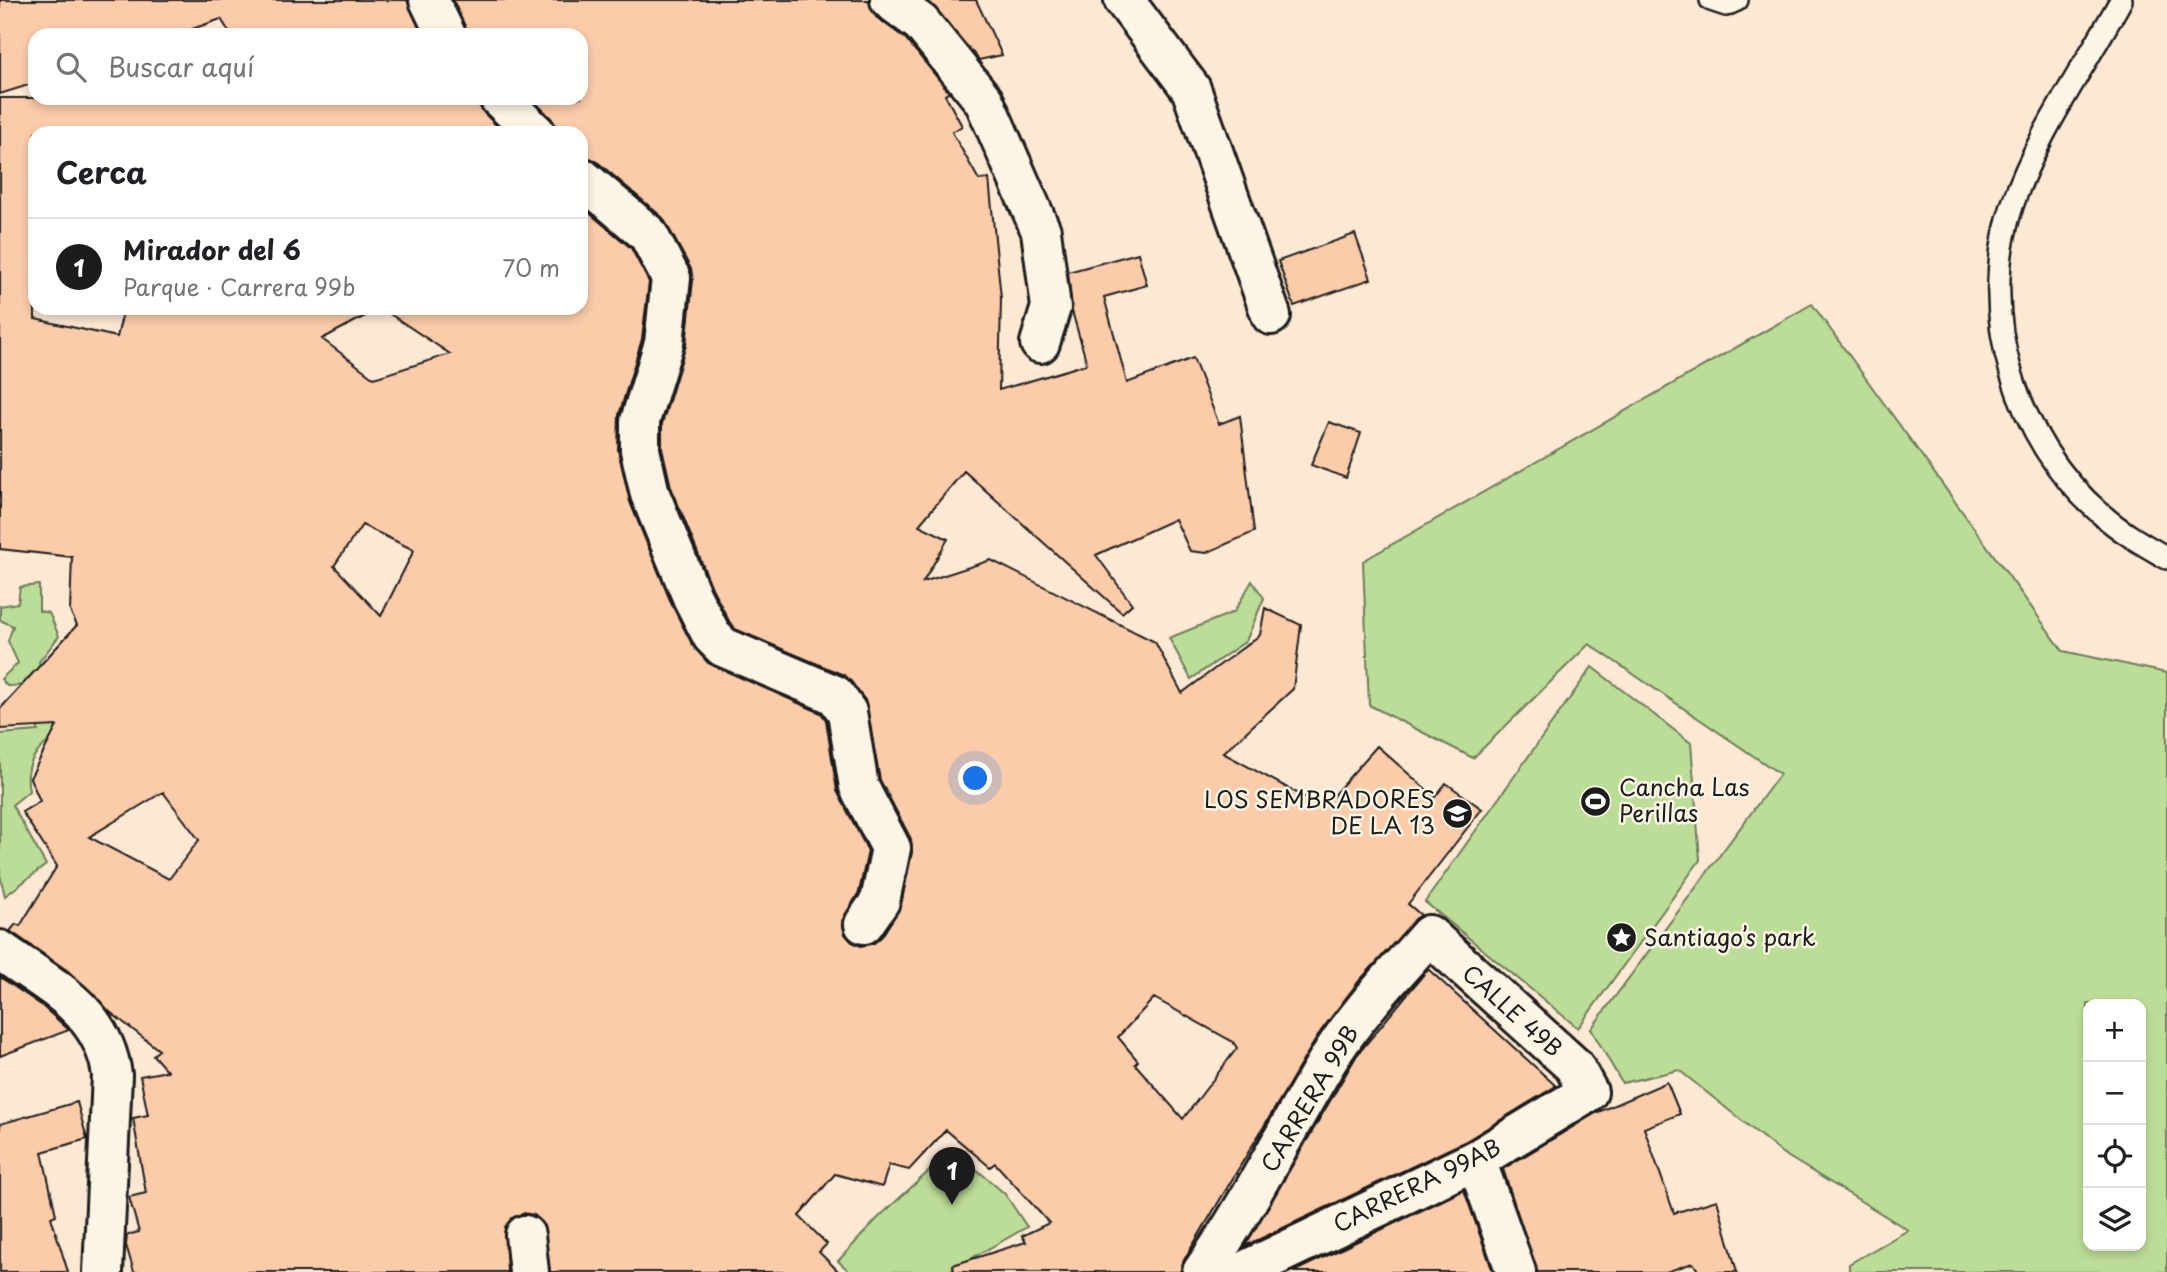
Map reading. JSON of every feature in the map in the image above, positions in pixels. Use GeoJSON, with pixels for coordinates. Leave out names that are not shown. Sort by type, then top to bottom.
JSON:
{"type":"FeatureCollection","features":[{"type":"Feature","properties":{"kind":"street"},"geometry":{"type":"LineString","coordinates":[[429,0],[443,28]]}},
{"type":"Feature","properties":{"kind":"street"},"geometry":{"type":"LineString","coordinates":[[890,0],[922,23],[984,101],[1041,231],[1051,307],[1040,343]]}},
{"type":"Feature","properties":{"kind":"street"},"geometry":{"type":"LineString","coordinates":[[1124,0],[1191,89],[1271,315]]}},
{"type":"Feature","properties":{"kind":"street"},"geometry":{"type":"LineString","coordinates":[[506,105],[529,126]]}},
{"type":"Feature","properties":{"kind":"street"},"geometry":{"type":"LineString","coordinates":[[588,183],[648,234],[671,278],[664,343],[640,421],[640,450],[650,494],[692,597],[712,636],[723,647],[835,695],[847,712],[859,787],[891,848],[880,901],[864,924]]}},
{"type":"Feature","properties":{"kind":"street","name":"CALLE 49B"},"geometry":{"type":"LineString","coordinates":[[1429,935],[1574,1066],[1588,1092]]}},
{"type":"Feature","properties":{"kind":"street","name":"CARRERA 99B"},"geometry":{"type":"LineString","coordinates":[[1202,1272],[1256,1191],[1329,1059],[1364,1009],[1429,935]]}},
{"type":"Feature","properties":{"kind":"street"},"geometry":{"type":"LineString","coordinates":[[0,950],[91,1018],[107,1045],[112,1074],[103,1272]]}},
{"type":"Feature","properties":{"kind":"street","name":"CARRERA 99AB"},"geometry":{"type":"LineString","coordinates":[[1242,1272],[1476,1160],[1588,1092]]}},
{"type":"Feature","properties":{"kind":"street"},"geometry":{"type":"LineString","coordinates":[[1476,1160],[1516,1272]]}},
{"type":"Feature","properties":{"kind":"lane"},"geometry":{"type":"LineString","coordinates":[[1712,0],[1726,5],[1737,0]]}},
{"type":"Feature","properties":{"kind":"lane"},"geometry":{"type":"LineString","coordinates":[[2121,0],[2029,162],[2012,208],[2001,250],[2002,331],[2007,369],[2022,405],[2061,473],[2099,513],[2126,534],[2167,558]]}},
{"type":"Feature","properties":{"kind":"green space"},"geometry":{"type":"Polygon","coordinates":[[[1812,304],[2063,651],[2167,673],[2167,1272],[1849,1272],[1849,1264],[1908,1230],[1782,1153],[1679,1070],[1622,1083],[1591,1029],[1780,774],[1589,644],[1473,758],[1369,705],[1363,561],[1812,304]]]}},
{"type":"Feature","properties":{"kind":"green space"},"geometry":{"type":"Polygon","coordinates":[[[1252,581],[1264,598],[1246,641],[1191,679],[1169,638],[1234,612],[1252,581]]]}},
{"type":"Feature","properties":{"kind":"green space"},"geometry":{"type":"Polygon","coordinates":[[[39,585],[39,611],[49,613],[59,636],[39,662],[60,732],[34,757],[28,772],[29,791],[12,805],[46,865],[5,896],[0,875],[0,734],[38,731],[33,685],[7,686],[1,679],[18,663],[8,641],[13,626],[0,620],[0,606],[18,603],[20,587],[39,585]]]}},
{"type":"Feature","properties":{"kind":"green space","name":"Cancha Las Perillas"},"geometry":{"type":"Polygon","coordinates":[[[1592,667],[1691,743],[1700,860],[1578,1028],[1425,902],[1592,667]]]}},
{"type":"Feature","properties":{"kind":"green space"},"geometry":{"type":"Polygon","coordinates":[[[953,1149],[1005,1194],[1027,1227],[947,1272],[850,1272],[838,1261],[879,1217],[953,1149]]]}},
{"type":"Feature","properties":{"kind":"building"},"geometry":{"type":"Polygon","coordinates":[[[0,0],[407,0],[419,28],[227,28],[221,19],[195,28],[28,28],[28,85],[0,94],[0,0]]]}},
{"type":"Feature","properties":{"kind":"building"},"geometry":{"type":"Polygon","coordinates":[[[453,0],[869,0],[876,17],[906,39],[949,92],[945,95],[962,126],[952,132],[979,180],[989,179],[1001,298],[999,390],[1087,364],[1072,311],[1068,272],[1138,253],[1147,285],[1104,297],[1127,383],[1193,358],[1219,424],[1240,416],[1254,532],[1206,553],[1190,551],[1175,519],[1096,555],[1132,604],[1122,613],[964,471],[919,525],[948,539],[923,582],[991,560],[1155,642],[1182,693],[1260,635],[1265,608],[1301,625],[1293,689],[1223,753],[1323,807],[1377,746],[1435,797],[1446,783],[1482,809],[1408,904],[1421,915],[1359,981],[1321,1031],[1184,1260],[1180,1272],[954,1272],[953,1265],[1026,1242],[1022,1236],[1049,1223],[995,1163],[990,1167],[946,1130],[909,1170],[889,1165],[882,1187],[835,1174],[799,1216],[827,1244],[819,1252],[839,1272],[550,1272],[543,1223],[534,1215],[523,1213],[512,1218],[505,1227],[507,1272],[134,1272],[126,1245],[127,1235],[139,1232],[129,1197],[146,1193],[133,1118],[148,1115],[140,1076],[167,1071],[153,1055],[159,1050],[110,1012],[68,971],[10,931],[16,924],[20,926],[57,866],[22,812],[40,801],[30,778],[57,726],[0,729],[0,709],[77,625],[70,611],[72,557],[0,549],[0,98],[28,98],[28,105],[481,105],[484,113],[497,126],[28,126],[28,315],[35,315],[35,319],[117,337],[122,315],[367,315],[322,339],[374,378],[450,354],[392,315],[588,315],[588,212],[631,248],[649,282],[642,339],[619,415],[618,450],[630,502],[672,605],[693,646],[708,663],[821,713],[826,720],[837,791],[868,851],[859,892],[842,921],[845,934],[852,942],[861,946],[874,943],[882,936],[901,905],[912,852],[911,839],[880,780],[865,700],[844,675],[735,629],[712,588],[671,487],[662,448],[662,424],[686,345],[693,280],[691,269],[663,218],[595,160],[588,158],[588,126],[554,126],[551,118],[538,105],[588,105],[588,28],[465,28],[453,0]],[[362,525],[334,566],[381,616],[414,550],[362,525]],[[163,792],[89,837],[169,879],[199,840],[163,792]],[[1154,998],[1118,1037],[1138,1061],[1135,1064],[1183,1119],[1237,1048],[1233,1042],[1154,998]]]}},
{"type":"Feature","properties":{"kind":"building"},"geometry":{"type":"Polygon","coordinates":[[[927,0],[976,0],[1002,55],[979,60],[927,0]]]}},
{"type":"Feature","properties":{"kind":"building"},"geometry":{"type":"Polygon","coordinates":[[[1355,234],[1371,279],[1294,306],[1278,261],[1355,234]]]}},
{"type":"Feature","properties":{"kind":"building"},"geometry":{"type":"Polygon","coordinates":[[[1329,422],[1361,433],[1346,478],[1311,465],[1329,422]]]}},
{"type":"Feature","properties":{"kind":"building"},"geometry":{"type":"Polygon","coordinates":[[[1428,969],[1556,1086],[1466,1141],[1245,1246],[1357,1055],[1428,969]]]}},
{"type":"Feature","properties":{"kind":"building"},"geometry":{"type":"Polygon","coordinates":[[[0,977],[41,1005],[69,1030],[0,1056],[0,977]]]}},
{"type":"Feature","properties":{"kind":"building"},"geometry":{"type":"Polygon","coordinates":[[[1667,1082],[1680,1114],[1644,1128],[1674,1213],[1717,1200],[1737,1272],[1699,1272],[1693,1263],[1666,1272],[1537,1272],[1503,1169],[1596,1113],[1667,1082]]]}},
{"type":"Feature","properties":{"kind":"building"},"geometry":{"type":"Polygon","coordinates":[[[77,1102],[87,1139],[42,1152],[56,1215],[51,1217],[68,1272],[0,1272],[0,1124],[77,1102]]]}},
{"type":"Feature","properties":{"kind":"building"},"geometry":{"type":"Polygon","coordinates":[[[1464,1190],[1493,1272],[1293,1272],[1464,1190]]]}},
{"type":"Feature","properties":{"kind":"place","name":"Cancha Las Perillas"},"geometry":{"type":"Point","coordinates":[1596,801]}},
{"type":"Feature","properties":{"kind":"place","name":"LOS SEMBRADORES DE LA 13"},"geometry":{"type":"Point","coordinates":[1458,813]}},
{"type":"Feature","properties":{"kind":"place","name":"Santiago’s park"},"geometry":{"type":"Point","coordinates":[1621,938]}},
{"type":"Feature","properties":{"kind":"place","name":"Mirador del 6"},"geometry":{"type":"Point","coordinates":[952,1205]}}]}
